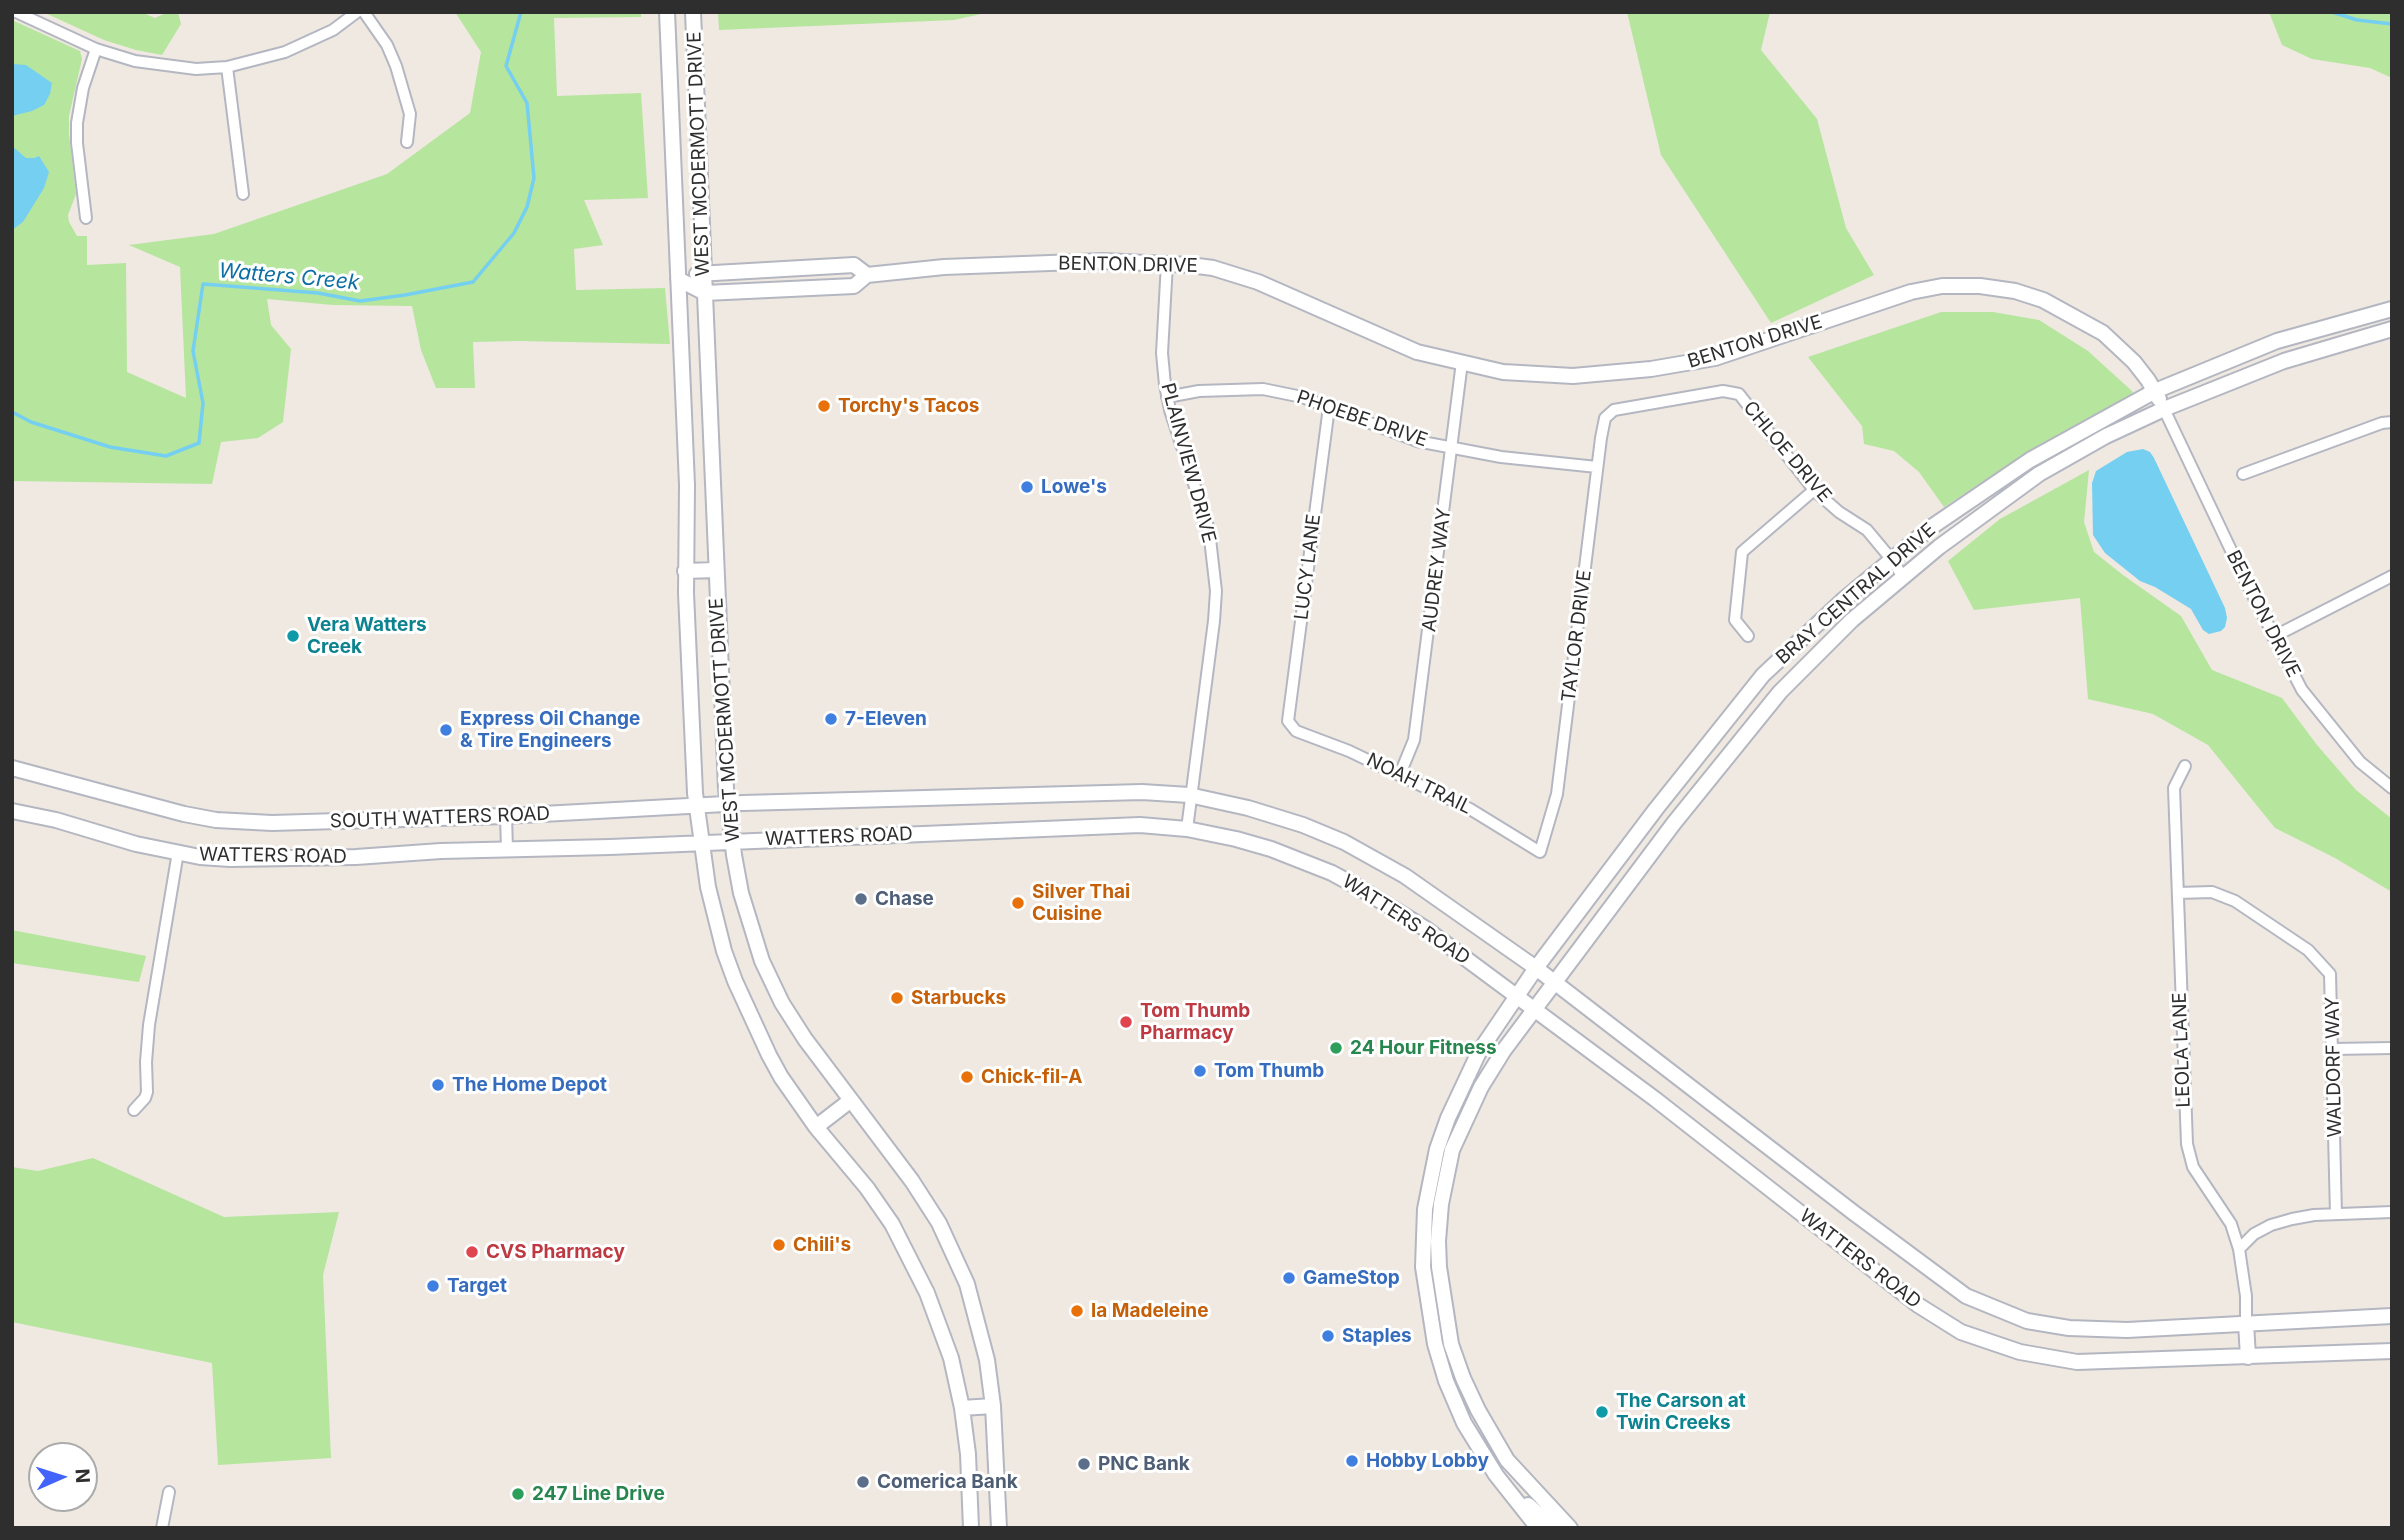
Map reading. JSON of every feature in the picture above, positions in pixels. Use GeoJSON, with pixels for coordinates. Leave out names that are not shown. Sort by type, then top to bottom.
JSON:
{"type":"FeatureCollection","features":[{"type":"Feature","properties":{"kind":"main road","name":"WEST MCDERMOTT DRIVE"},"geometry":{"type":"LineString","coordinates":[[667,12],[687,485],[685,571],[696,806],[715,919],[735,981],[756,1030],[781,1077],[816,1127],[867,1188],[892,1224],[927,1293],[944,1337],[962,1408],[968,1454],[971,1528]]}},
{"type":"Feature","properties":{"kind":"main road","name":"WEST MCDERMOTT DRIVE"},"geometry":{"type":"LineString","coordinates":[[693,12],[716,570],[732,841],[748,920],[765,968],[782,1003],[804,1039],[912,1181],[939,1223],[967,1284],[980,1326],[993,1406],[999,1528]]}},
{"type":"Feature","properties":{"kind":"main road","name":"BENTON DRIVE"},"geometry":{"type":"LineString","coordinates":[[705,293],[855,286],[867,275],[944,267],[1090,261],[1167,263],[1213,268],[1258,282],[1418,352],[1503,372],[1573,376],[1681,365],[1744,349],[1911,292],[1942,286],[1980,286],[2015,290],[2043,300],[2103,333],[2134,362],[2164,409]]}},
{"type":"Feature","properties":{"kind":"main road","name":"BENTON DRIVE"},"geometry":{"type":"LineString","coordinates":[[678,279],[703,272],[854,265],[867,275]]}},
{"type":"Feature","properties":{"kind":"main road"},"geometry":{"type":"LineString","coordinates":[[678,279],[705,293]]}},
{"type":"Feature","properties":{"kind":"main road","name":"BRAY CENTRAL DRIVE"},"geometry":{"type":"LineString","coordinates":[[1501,1481],[1464,1423],[1446,1381],[1430,1322],[1423,1267],[1425,1209],[1437,1149],[1448,1118],[1479,1052],[1536,968],[1656,809],[1763,676],[1842,601],[1930,528],[2030,460],[2155,391],[2277,341],[2392,309]]}},
{"type":"Feature","properties":{"kind":"main road","name":"BRAY CENTRAL DRIVE"},"geometry":{"type":"LineString","coordinates":[[1445,1187],[1452,1150],[1481,1087],[1504,1050],[1674,823],[1780,692],[1852,620],[1939,547],[2039,474],[2106,436],[2164,409],[2284,361],[2392,329]]}},
{"type":"Feature","properties":{"kind":"main road"},"geometry":{"type":"LineString","coordinates":[[685,571],[716,570]]}},
{"type":"Feature","properties":{"kind":"main road","name":"SOUTH WATTERS ROAD"},"geometry":{"type":"LineString","coordinates":[[12,768],[166,811],[216,820],[272,824],[506,817],[696,806]]}},
{"type":"Feature","properties":{"kind":"main road","name":"WATTERS ROAD"},"geometry":{"type":"LineString","coordinates":[[696,806],[1142,792],[1189,796],[1248,808],[1303,825],[1353,847],[1405,876],[1536,968],[1966,1296],[2027,1321],[2069,1328],[2127,1330],[2392,1316]]}},
{"type":"Feature","properties":{"kind":"main road","name":"WATTERS ROAD"},"geometry":{"type":"LineString","coordinates":[[12,811],[56,820],[136,844],[215,859],[1140,825],[1187,829],[1271,849],[1332,873],[1426,929],[1668,1110],[1918,1305],[1961,1332],[2020,1352],[2077,1362],[2392,1351]]}},
{"type":"Feature","properties":{"kind":"main road"},"geometry":{"type":"LineString","coordinates":[[816,1127],[851,1100]]}},
{"type":"Feature","properties":{"kind":"main road"},"geometry":{"type":"LineString","coordinates":[[1448,1118],[1452,1135],[1444,1165],[1445,1187],[1438,1241],[1439,1267],[1451,1344],[1478,1410],[1507,1460],[1570,1528]]}},
{"type":"Feature","properties":{"kind":"main road"},"geometry":{"type":"LineString","coordinates":[[2246,1323],[2248,1357]]}},
{"type":"Feature","properties":{"kind":"main road"},"geometry":{"type":"LineString","coordinates":[[962,1408],[993,1406]]}},
{"type":"Feature","properties":{"kind":"main road"},"geometry":{"type":"LineString","coordinates":[[1501,1481],[1538,1528]]}},
{"type":"Feature","properties":{"kind":"main road"},"geometry":{"type":"LineString","coordinates":[[1501,1481],[1554,1528]]}},
{"type":"Feature","properties":{"kind":"street"},"geometry":{"type":"LineString","coordinates":[[16,12],[96,49],[135,61],[196,69],[227,67],[285,52],[333,30],[357,12]]}},
{"type":"Feature","properties":{"kind":"street"},"geometry":{"type":"LineString","coordinates":[[364,12],[387,45],[396,66],[410,114],[407,142]]}},
{"type":"Feature","properties":{"kind":"street"},"geometry":{"type":"LineString","coordinates":[[86,218],[77,123],[83,88],[96,49]]}},
{"type":"Feature","properties":{"kind":"street"},"geometry":{"type":"LineString","coordinates":[[227,67],[243,194]]}},
{"type":"Feature","properties":{"kind":"street","name":"PLAINVIEW DRIVE"},"geometry":{"type":"LineString","coordinates":[[1167,263],[1162,353],[1167,397],[1209,530],[1216,591],[1187,829]]}},
{"type":"Feature","properties":{"kind":"street","name":"AUDREY WAY"},"geometry":{"type":"LineString","coordinates":[[1400,774],[1415,740],[1462,362]]}},
{"type":"Feature","properties":{"kind":"street","name":"PHOEBE DRIVE"},"geometry":{"type":"LineString","coordinates":[[1167,397],[1210,390],[1264,389],[1302,397],[1417,440],[1502,457],[1597,467]]}},
{"type":"Feature","properties":{"kind":"street","name":"CHLOE DRIVE"},"geometry":{"type":"LineString","coordinates":[[1605,418],[1622,407],[1653,405],[1723,391],[1739,394],[1814,490],[1839,512],[1867,530],[1903,577]]}},
{"type":"Feature","properties":{"kind":"street","name":"LUCY LANE"},"geometry":{"type":"LineString","coordinates":[[1292,727],[1289,711],[1329,407]]}},
{"type":"Feature","properties":{"kind":"street","name":"BENTON DRIVE"},"geometry":{"type":"LineString","coordinates":[[2164,409],[2273,637],[2302,690],[2360,762],[2392,788]]}},
{"type":"Feature","properties":{"kind":"street","name":"TAYLOR DRIVE"},"geometry":{"type":"LineString","coordinates":[[1540,852],[1557,794],[1605,418]]}},
{"type":"Feature","properties":{"kind":"street"},"geometry":{"type":"LineString","coordinates":[[2243,474],[2382,423],[2392,422]]}},
{"type":"Feature","properties":{"kind":"street"},"geometry":{"type":"LineString","coordinates":[[1748,636],[1735,620],[1742,552],[1814,490]]}},
{"type":"Feature","properties":{"kind":"street"},"geometry":{"type":"LineString","coordinates":[[2273,637],[2392,576]]}},
{"type":"Feature","properties":{"kind":"street","name":"NOAH TRAIL"},"geometry":{"type":"LineString","coordinates":[[1292,727],[1400,774],[1470,809],[1540,852]]}},
{"type":"Feature","properties":{"kind":"street","name":"LEOLA LANE"},"geometry":{"type":"LineString","coordinates":[[2185,766],[2174,788],[2187,1144],[2193,1167],[2231,1224],[2239,1249],[2246,1296],[2246,1323]]}},
{"type":"Feature","properties":{"kind":"street"},"geometry":{"type":"LineString","coordinates":[[506,817],[507,849]]}},
{"type":"Feature","properties":{"kind":"street"},"geometry":{"type":"LineString","coordinates":[[134,1110],[147,1092],[149,1025],[178,865],[178,852]]}},
{"type":"Feature","properties":{"kind":"street","name":"WALDORF WAY"},"geometry":{"type":"LineString","coordinates":[[2178,893],[2212,892],[2235,901],[2308,950],[2330,974],[2336,1214]]}},
{"type":"Feature","properties":{"kind":"street"},"geometry":{"type":"LineString","coordinates":[[2333,1049],[2392,1048]]}},
{"type":"Feature","properties":{"kind":"street"},"geometry":{"type":"LineString","coordinates":[[2239,1249],[2254,1234],[2271,1225],[2314,1215],[2392,1212]]}},
{"type":"Feature","properties":{"kind":"street"},"geometry":{"type":"LineString","coordinates":[[162,1528],[169,1492]]}},
{"type":"Feature","properties":{"kind":"green space"},"geometry":{"type":"Polygon","coordinates":[[[43,12],[141,12],[155,18],[168,12],[178,12],[181,24],[162,55],[104,40],[43,12]]]}},
{"type":"Feature","properties":{"kind":"green space"},"geometry":{"type":"Polygon","coordinates":[[[455,12],[641,12],[641,17],[554,18],[557,96],[641,93],[648,198],[584,200],[603,245],[574,249],[576,290],[665,288],[670,344],[473,342],[475,388],[436,388],[421,350],[412,306],[333,305],[267,299],[271,325],[291,349],[283,422],[258,438],[221,442],[212,484],[12,481],[12,20],[80,51],[82,59],[69,116],[76,194],[68,215],[69,222],[77,236],[87,236],[87,265],[126,263],[127,372],[186,398],[180,267],[129,245],[214,234],[387,174],[470,113],[481,52],[455,12]]]}},
{"type":"Feature","properties":{"kind":"green space"},"geometry":{"type":"Polygon","coordinates":[[[718,12],[990,12],[954,20],[719,30],[718,12]]]}},
{"type":"Feature","properties":{"kind":"green space"},"geometry":{"type":"Polygon","coordinates":[[[1627,12],[1770,12],[1761,50],[1817,119],[1846,228],[1874,275],[1771,323],[1661,155],[1627,12]]]}},
{"type":"Feature","properties":{"kind":"green space"},"geometry":{"type":"Polygon","coordinates":[[[2269,12],[2392,12],[2392,78],[2370,68],[2312,59],[2282,45],[2269,12]]]}},
{"type":"Feature","properties":{"kind":"green space"},"geometry":{"type":"Polygon","coordinates":[[[1941,312],[1993,312],[2039,320],[2088,351],[2133,392],[2126,400],[2041,444],[1944,507],[1919,472],[1894,451],[1864,444],[1862,426],[1808,357],[1941,312]]]}},
{"type":"Feature","properties":{"kind":"green space"},"geometry":{"type":"Polygon","coordinates":[[[2089,470],[2084,522],[2094,552],[2181,616],[2212,670],[2282,698],[2317,745],[2356,790],[2392,819],[2392,892],[2335,858],[2275,828],[2208,745],[2153,714],[2088,699],[2080,598],[1974,610],[1948,561],[2000,519],[2089,470]]]}},
{"type":"Feature","properties":{"kind":"green space"},"geometry":{"type":"Polygon","coordinates":[[[12,930],[146,956],[139,982],[12,963],[12,930]]]}},
{"type":"Feature","properties":{"kind":"green space"},"geometry":{"type":"Polygon","coordinates":[[[93,1158],[224,1217],[339,1212],[323,1275],[331,1458],[218,1465],[212,1363],[12,1322],[12,1167],[38,1171],[93,1158]]]}},
{"type":"Feature","properties":{"kind":"water"},"geometry":{"type":"Polygon","coordinates":[[[12,64],[26,65],[52,83],[44,105],[12,116],[12,64]]]}},
{"type":"Feature","properties":{"kind":"water"},"geometry":{"type":"Polygon","coordinates":[[[12,146],[26,158],[39,156],[49,172],[44,188],[23,222],[12,230],[12,146]]]}},
{"type":"Feature","properties":{"kind":"water"},"geometry":{"type":"Polygon","coordinates":[[[2143,449],[2150,452],[2154,458],[2225,608],[2227,618],[2221,631],[2209,634],[2203,630],[2191,609],[2140,581],[2105,553],[2093,535],[2092,483],[2096,471],[2127,452],[2143,449]]]}},
{"type":"Feature","properties":{"kind":"waterway","name":"Watters Creek"},"geometry":{"type":"LineString","coordinates":[[12,412],[31,422],[110,447],[166,456],[199,443],[203,403],[193,351],[203,284],[318,293],[360,301],[473,282],[514,233],[527,207],[534,178],[527,103],[506,66],[521,12]]}},
{"type":"Feature","properties":{"kind":"waterway","name":"Watters Creek"},"geometry":{"type":"LineString","coordinates":[[2332,12],[2357,20],[2392,24]]}},
{"type":"Feature","properties":{"kind":"place","name":"Torchy's Tacos"},"geometry":{"type":"Point","coordinates":[824,406]}},
{"type":"Feature","properties":{"kind":"place","name":"Lowe's"},"geometry":{"type":"Point","coordinates":[1027,487]}},
{"type":"Feature","properties":{"kind":"place","name":"Vera Watters Creek"},"geometry":{"type":"Point","coordinates":[293,636]}},
{"type":"Feature","properties":{"kind":"place","name":"7-Eleven"},"geometry":{"type":"Point","coordinates":[831,719]}},
{"type":"Feature","properties":{"kind":"place","name":"Express Oil Change & Tire Engineers"},"geometry":{"type":"Point","coordinates":[446,730]}},
{"type":"Feature","properties":{"kind":"place","name":"Chase"},"geometry":{"type":"Point","coordinates":[861,899]}},
{"type":"Feature","properties":{"kind":"place","name":"Silver Thai Cuisine"},"geometry":{"type":"Point","coordinates":[1018,903]}},
{"type":"Feature","properties":{"kind":"place","name":"Starbucks"},"geometry":{"type":"Point","coordinates":[897,998]}},
{"type":"Feature","properties":{"kind":"place","name":"Tom Thumb Pharmacy"},"geometry":{"type":"Point","coordinates":[1126,1022]}},
{"type":"Feature","properties":{"kind":"place","name":"24 Hour Fitness"},"geometry":{"type":"Point","coordinates":[1336,1048]}},
{"type":"Feature","properties":{"kind":"place","name":"Tom Thumb"},"geometry":{"type":"Point","coordinates":[1200,1071]}},
{"type":"Feature","properties":{"kind":"place","name":"Chick-fil-A"},"geometry":{"type":"Point","coordinates":[967,1077]}},
{"type":"Feature","properties":{"kind":"place","name":"The Home Depot"},"geometry":{"type":"Point","coordinates":[438,1085]}},
{"type":"Feature","properties":{"kind":"place","name":"Chili's"},"geometry":{"type":"Point","coordinates":[779,1245]}},
{"type":"Feature","properties":{"kind":"place","name":"CVS Pharmacy"},"geometry":{"type":"Point","coordinates":[472,1252]}},
{"type":"Feature","properties":{"kind":"place","name":"GameStop"},"geometry":{"type":"Point","coordinates":[1289,1278]}},
{"type":"Feature","properties":{"kind":"place","name":"Target"},"geometry":{"type":"Point","coordinates":[433,1286]}},
{"type":"Feature","properties":{"kind":"place","name":"la Madeleine"},"geometry":{"type":"Point","coordinates":[1077,1311]}},
{"type":"Feature","properties":{"kind":"place","name":"Staples"},"geometry":{"type":"Point","coordinates":[1328,1336]}},
{"type":"Feature","properties":{"kind":"place","name":"The Carson at Twin Creeks"},"geometry":{"type":"Point","coordinates":[1602,1412]}},
{"type":"Feature","properties":{"kind":"place","name":"Hobby Lobby"},"geometry":{"type":"Point","coordinates":[1352,1461]}},
{"type":"Feature","properties":{"kind":"place","name":"PNC Bank"},"geometry":{"type":"Point","coordinates":[1084,1464]}},
{"type":"Feature","properties":{"kind":"place","name":"Comerica Bank"},"geometry":{"type":"Point","coordinates":[863,1482]}},
{"type":"Feature","properties":{"kind":"place","name":"247 Line Drive"},"geometry":{"type":"Point","coordinates":[518,1494]}}]}
